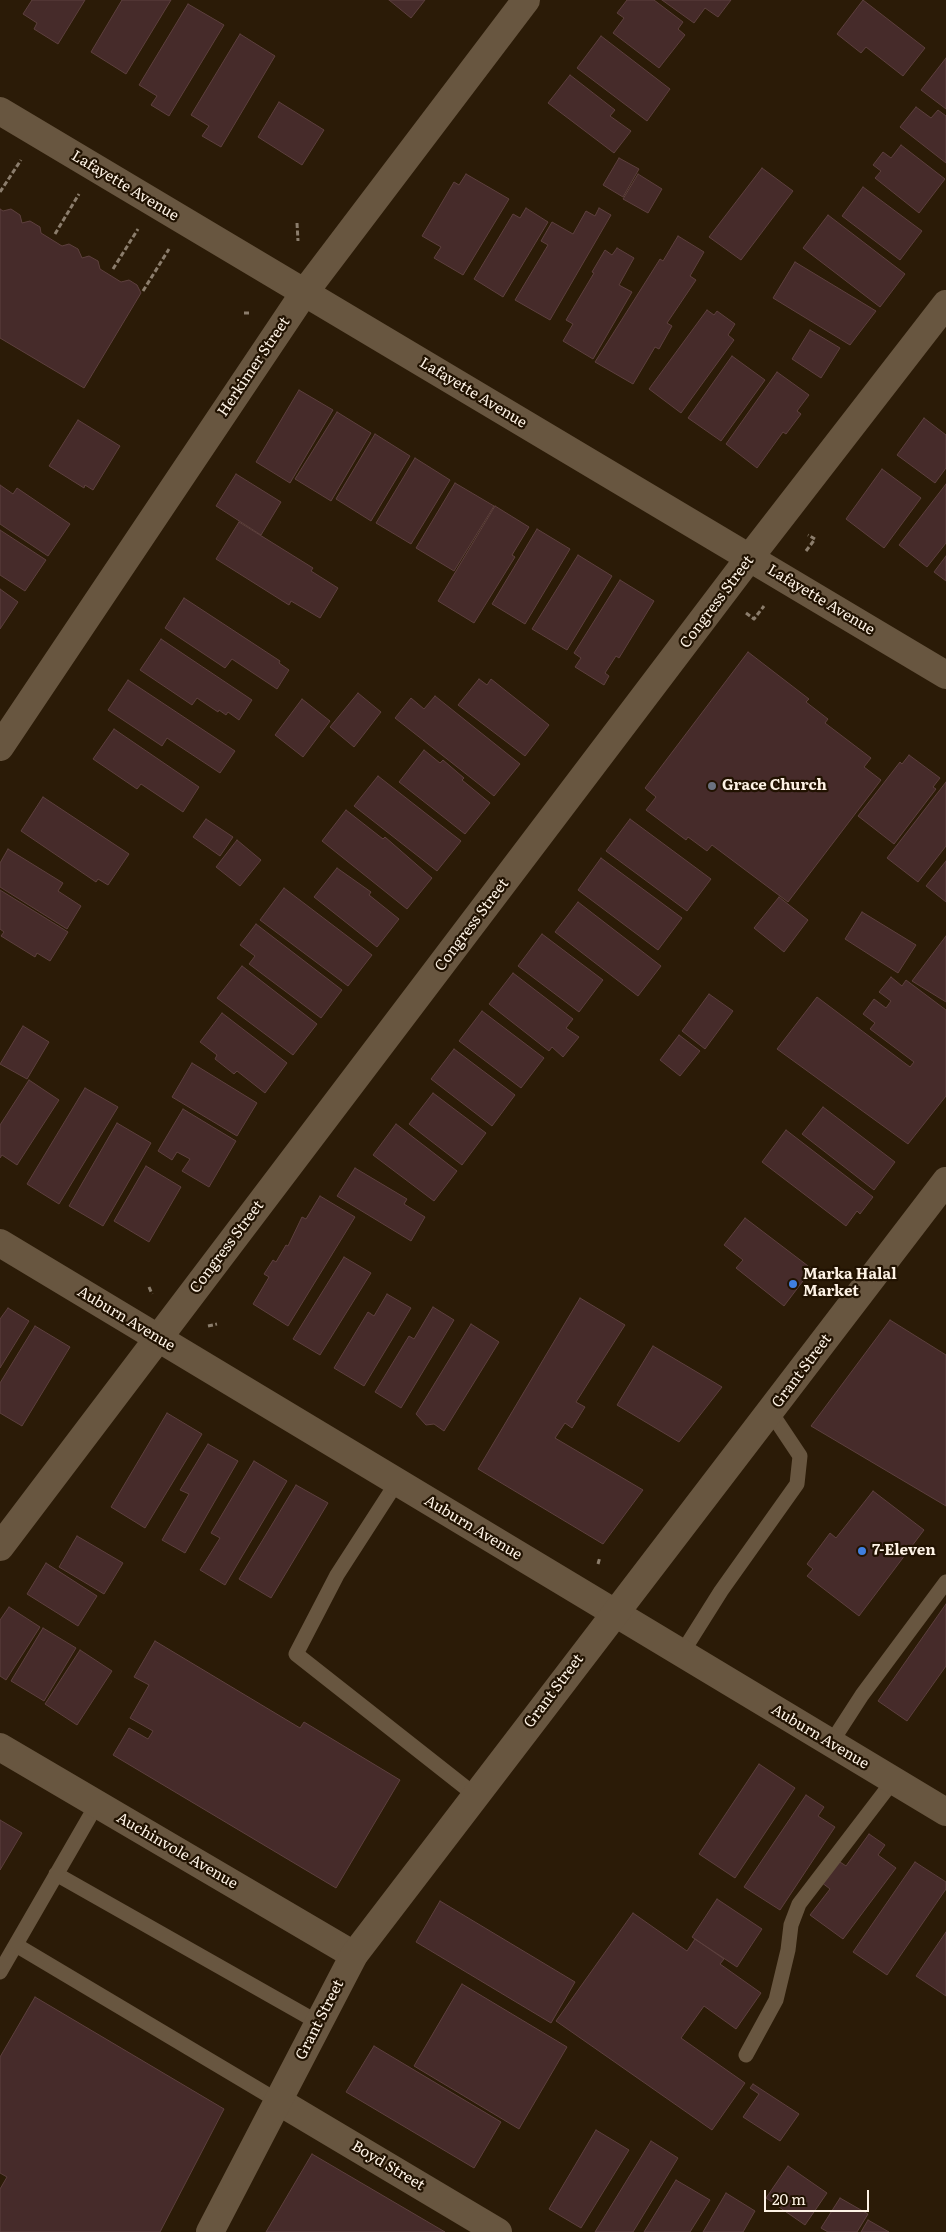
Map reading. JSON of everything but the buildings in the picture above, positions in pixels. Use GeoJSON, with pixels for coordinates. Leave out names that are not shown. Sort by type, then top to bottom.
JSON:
{"type":"FeatureCollection","features":[{"type":"Feature","properties":{"kind":"street","name":"Herkimer Street"},"geometry":{"type":"LineString","coordinates":[[0,747],[304,293],[526,0]]}},
{"type":"Feature","properties":{"kind":"street","name":"Lafayette Avenue"},"geometry":{"type":"LineString","coordinates":[[0,112],[946,675]]}},
{"type":"Feature","properties":{"kind":"street","name":"Congress Street"},"geometry":{"type":"LineString","coordinates":[[0,1547],[750,558],[946,304]]}},
{"type":"Feature","properties":{"kind":"street","name":"Grant Street"},"geometry":{"type":"LineString","coordinates":[[210,2232],[354,1955],[614,1613],[946,1182]]}},
{"type":"Feature","properties":{"kind":"street","name":"Auburn Avenue"},"geometry":{"type":"LineString","coordinates":[[0,1244],[946,1812]]}},
{"type":"Feature","properties":{"kind":"street","name":"Auchinvole Avenue"},"geometry":{"type":"LineString","coordinates":[[0,1747],[354,1955]]}},
{"type":"Feature","properties":{"kind":"street","name":"Boyd Street"},"geometry":{"type":"LineString","coordinates":[[278,2101],[498,2232]]}},
{"type":"Feature","properties":{"kind":"lane"},"geometry":{"type":"LineString","coordinates":[[682,1653],[721,1591],[797,1484],[800,1456],[770,1411]]}},
{"type":"Feature","properties":{"kind":"lane"},"geometry":{"type":"LineString","coordinates":[[397,1482],[337,1575],[296,1654],[475,1795]]}},
{"type":"Feature","properties":{"kind":"lane"},"geometry":{"type":"LineString","coordinates":[[831,1743],[862,1696],[946,1582]]}},
{"type":"Feature","properties":{"kind":"lane"},"geometry":{"type":"LineString","coordinates":[[746,2055],[776,2000],[788,1950],[790,1925],[799,1904],[893,1780]]}},
{"type":"Feature","properties":{"kind":"lane"},"geometry":{"type":"LineString","coordinates":[[1,1970],[96,1804]]}},
{"type":"Feature","properties":{"kind":"lane"},"geometry":{"type":"LineString","coordinates":[[56,1874],[318,2023]]}},
{"type":"Feature","properties":{"kind":"lane"},"geometry":{"type":"LineString","coordinates":[[16,1945],[278,2101]]}},
{"type":"Feature","properties":{"kind":"path"},"geometry":{"type":"LineString","coordinates":[[0,192],[22,158]]}},
{"type":"Feature","properties":{"kind":"path"},"geometry":{"type":"LineString","coordinates":[[54,234],[80,194]]}},
{"type":"Feature","properties":{"kind":"path"},"geometry":{"type":"LineString","coordinates":[[297,223],[298,241]]}},
{"type":"Feature","properties":{"kind":"path"},"geometry":{"type":"LineString","coordinates":[[113,269],[138,230]]}},
{"type":"Feature","properties":{"kind":"path"},"geometry":{"type":"LineString","coordinates":[[143,292],[169,248]]}},
{"type":"Feature","properties":{"kind":"path"},"geometry":{"type":"LineString","coordinates":[[805,533],[815,539],[806,551]]}},
{"type":"Feature","properties":{"kind":"path"},"geometry":{"type":"LineString","coordinates":[[754,619],[764,606]]}},
{"type":"Feature","properties":{"kind":"path"},"geometry":{"type":"LineString","coordinates":[[598,1565],[600,1558]]}},
{"type":"Feature","properties":{"kind":"place","name":"Grace Church"},"geometry":{"type":"Point","coordinates":[712,786]}},
{"type":"Feature","properties":{"kind":"place","name":"Marka Halal Market"},"geometry":{"type":"Point","coordinates":[793,1284]}},
{"type":"Feature","properties":{"kind":"place","name":"7-Eleven"},"geometry":{"type":"Point","coordinates":[862,1551]}}]}
